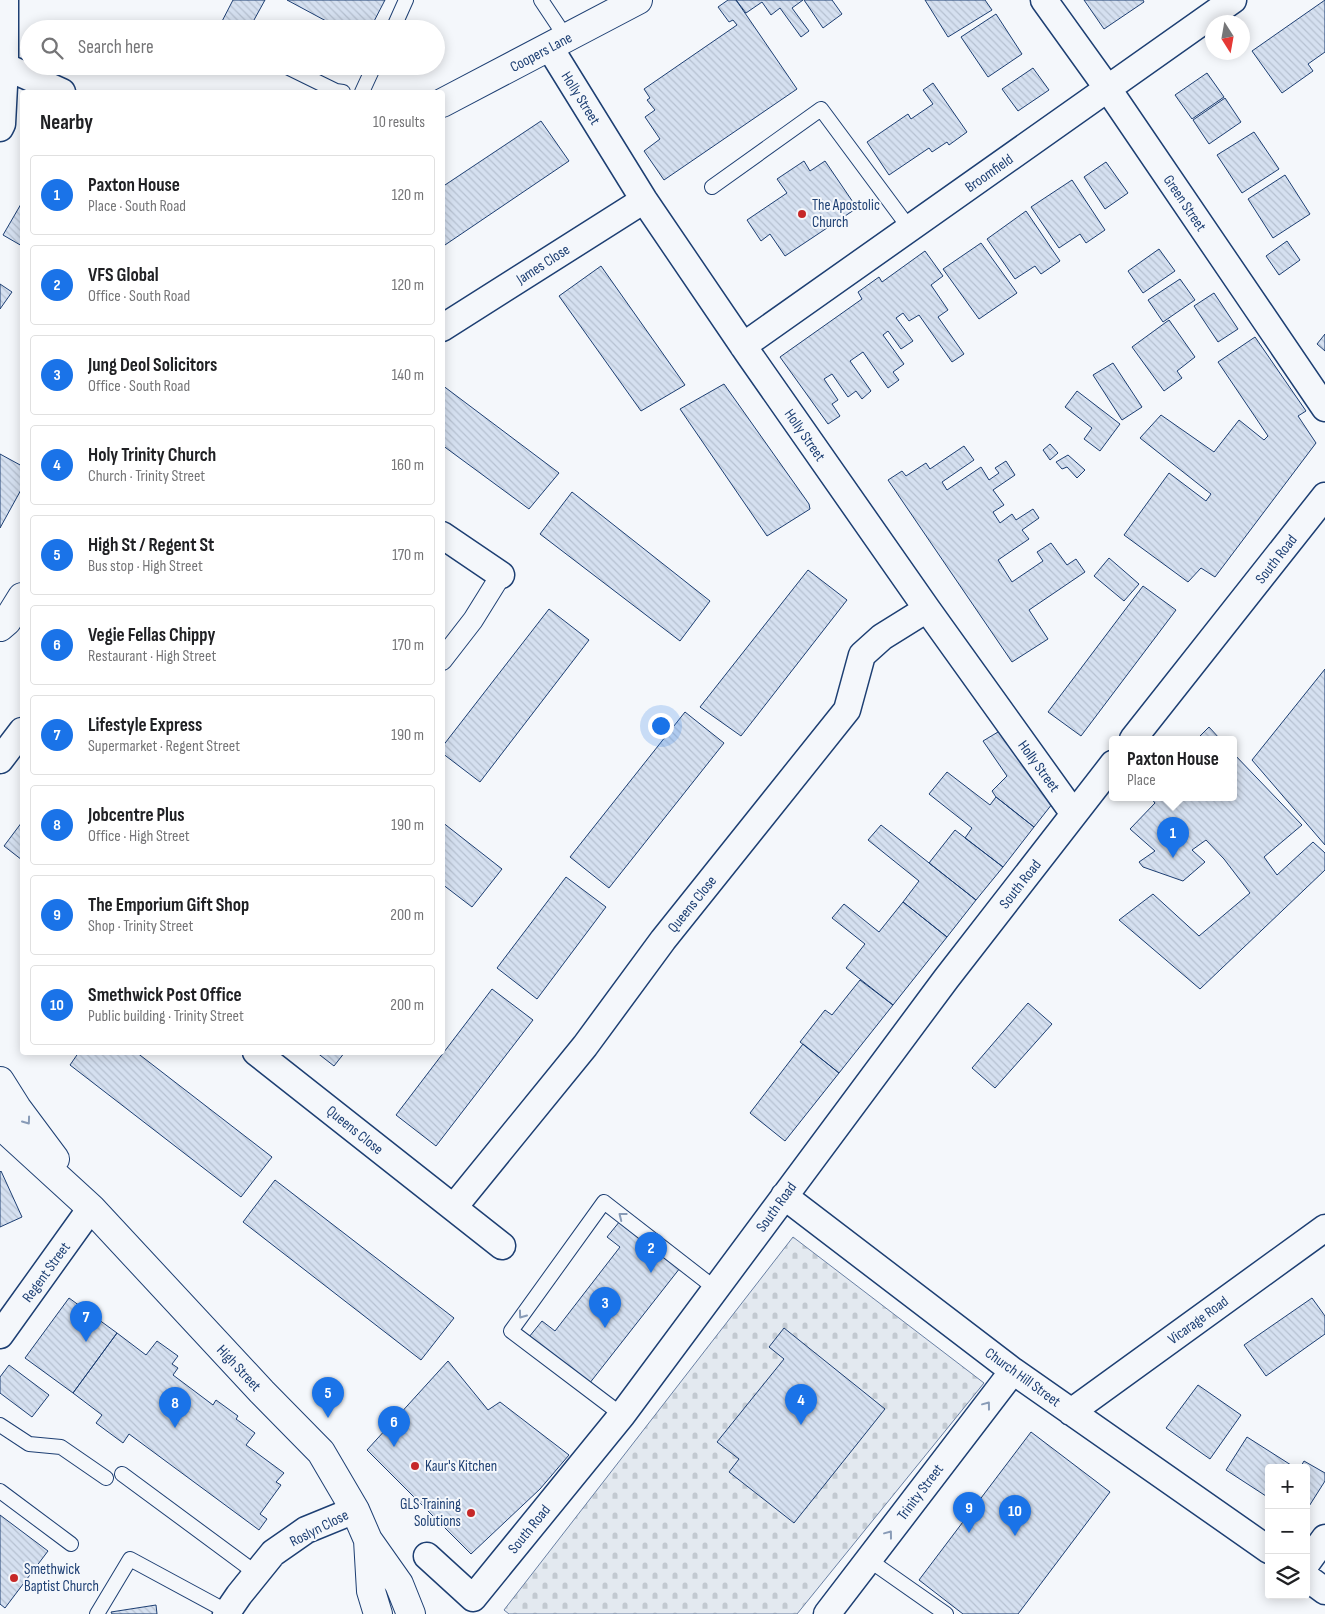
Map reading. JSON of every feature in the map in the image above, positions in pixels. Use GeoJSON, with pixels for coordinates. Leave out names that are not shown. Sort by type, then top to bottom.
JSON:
{"type":"FeatureCollection","features":[{"type":"Feature","properties":{"kind":"main road","name":"Coopers Lane"},"geometry":{"type":"LineString","coordinates":[[445,101],[638,0]]}},
{"type":"Feature","properties":{"kind":"main road"},"geometry":{"type":"LineString","coordinates":[[0,628],[7,621],[20,600]]}},
{"type":"Feature","properties":{"kind":"main road","name":"High Street"},"geometry":{"type":"LineString","coordinates":[[0,1081],[92,1208]]}},
{"type":"Feature","properties":{"kind":"main road","name":"High Street"},"geometry":{"type":"LineString","coordinates":[[0,1120],[9,1133],[92,1208],[262,1392],[322,1452],[355,1510],[368,1540],[399,1584],[411,1614]]}},
{"type":"Feature","properties":{"kind":"main road","name":"High Street"},"geometry":{"type":"LineString","coordinates":[[368,1540],[371,1591],[378,1614]]}},
{"type":"Feature","properties":{"kind":"street"},"geometry":{"type":"LineString","coordinates":[[5,0],[3,65],[8,129]]}},
{"type":"Feature","properties":{"kind":"street","name":"Green Street"},"geometry":{"type":"LineString","coordinates":[[1044,0],[1108,90],[1325,408]]}},
{"type":"Feature","properties":{"kind":"street","name":"Broomfield"},"geometry":{"type":"LineString","coordinates":[[743,346],[1233,0]]}},
{"type":"Feature","properties":{"kind":"street","name":"Holly Street"},"geometry":{"type":"LineString","coordinates":[[558,43],[644,200],[743,346],[927,609],[1074,814]]}},
{"type":"Feature","properties":{"kind":"street"},"geometry":{"type":"LineString","coordinates":[[3,65],[20,73]]}},
{"type":"Feature","properties":{"kind":"street"},"geometry":{"type":"LineString","coordinates":[[25,75],[58,90]]}},
{"type":"Feature","properties":{"kind":"street","name":"James Close"},"geometry":{"type":"LineString","coordinates":[[445,326],[644,200]]}},
{"type":"Feature","properties":{"kind":"street","name":"South Road"},"geometry":{"type":"LineString","coordinates":[[1135,736],[1325,496]]}},
{"type":"Feature","properties":{"kind":"street"},"geometry":{"type":"LineString","coordinates":[[445,537],[501,575],[473,620],[445,656]]}},
{"type":"Feature","properties":{"kind":"street","name":"Queens Close"},"geometry":{"type":"LineString","coordinates":[[454,1207],[585,1046],[662,940],[847,710],[862,655],[882,637],[927,609]]}},
{"type":"Feature","properties":{"kind":"street"},"geometry":{"type":"LineString","coordinates":[[0,760],[20,735]]}},
{"type":"Feature","properties":{"kind":"street","name":"South Road"},"geometry":{"type":"LineString","coordinates":[[427,1556],[473,1598],[622,1415],[946,979],[1109,769]]}},
{"type":"Feature","properties":{"kind":"street","name":"Queens Close"},"geometry":{"type":"LineString","coordinates":[[260,1055],[502,1246]]}},
{"type":"Feature","properties":{"kind":"street","name":"Church Hill Street"},"geometry":{"type":"LineString","coordinates":[[784,1196],[1013,1371],[1265,1547]]}},
{"type":"Feature","properties":{"kind":"street","name":"Regent Street"},"geometry":{"type":"LineString","coordinates":[[0,1335],[92,1208]]}},
{"type":"Feature","properties":{"kind":"street","name":"Vicarage Road"},"geometry":{"type":"LineString","coordinates":[[1071,1412],[1325,1228]]}},
{"type":"Feature","properties":{"kind":"street","name":"Trinity Street"},"geometry":{"type":"LineString","coordinates":[[827,1614],[1013,1371]]}},
{"type":"Feature","properties":{"kind":"street","name":"Roslyn Close"},"geometry":{"type":"LineString","coordinates":[[227,1613],[272,1553],[306,1530],[355,1510]]}},
{"type":"Feature","properties":{"kind":"street"},"geometry":{"type":"LineString","coordinates":[[1310,1559],[1325,1538]]}},
{"type":"Feature","properties":{"kind":"street"},"geometry":{"type":"LineString","coordinates":[[1310,1580],[1325,1591]]}},
{"type":"Feature","properties":{"kind":"lane"},"geometry":{"type":"LineString","coordinates":[[396,20],[406,0]]}},
{"type":"Feature","properties":{"kind":"lane"},"geometry":{"type":"LineString","coordinates":[[541,0],[558,43]]}},
{"type":"Feature","properties":{"kind":"lane"},"geometry":{"type":"LineString","coordinates":[[304,75],[334,90]]}},
{"type":"Feature","properties":{"kind":"lane"},"geometry":{"type":"LineString","coordinates":[[363,90],[370,75]]}},
{"type":"Feature","properties":{"kind":"lane"},"geometry":{"type":"LineString","coordinates":[[712,187],[821,109],[910,228]]}},
{"type":"Feature","properties":{"kind":"lane"},"geometry":{"type":"LineString","coordinates":[[622,1415],[511,1331],[604,1202],[716,1289]]}},
{"type":"Feature","properties":{"kind":"lane"},"geometry":{"type":"LineString","coordinates":[[0,1425],[30,1444],[61,1447],[106,1478]]}},
{"type":"Feature","properties":{"kind":"lane"},"geometry":{"type":"LineString","coordinates":[[122,1474],[256,1573]]}},
{"type":"Feature","properties":{"kind":"lane"},"geometry":{"type":"LineString","coordinates":[[0,1491],[71,1544]]}},
{"type":"Feature","properties":{"kind":"lane"},"geometry":{"type":"LineString","coordinates":[[97,1614],[130,1559],[227,1613]]}},
{"type":"Feature","properties":{"kind":"lane"},"geometry":{"type":"LineString","coordinates":[[869,1560],[946,1614]]}},
{"type":"Feature","properties":{"kind":"green space"},"geometry":{"type":"Polygon","coordinates":[[[793,1237],[984,1383],[797,1614],[509,1614],[504,1610],[793,1237]]]}},
{"type":"Feature","properties":{"kind":"building"},"geometry":{"type":"Polygon","coordinates":[[[233,0],[265,0],[254,20],[223,20],[233,0]]]}},
{"type":"Feature","properties":{"kind":"building"},"geometry":{"type":"Polygon","coordinates":[[[287,0],[385,0],[375,20],[324,20],[287,0]]]}},
{"type":"Feature","properties":{"kind":"building"},"geometry":{"type":"Polygon","coordinates":[[[728,0],[736,0],[797,89],[664,180],[644,151],[660,139],[645,117],[655,110],[647,100],[650,98],[644,89],[737,25],[733,20],[729,22],[718,7],[728,0]]]}},
{"type":"Feature","properties":{"kind":"building"},"geometry":{"type":"Polygon","coordinates":[[[736,0],[803,0],[792,8],[809,31],[801,37],[780,8],[771,15],[762,2],[746,13],[736,0]]]}},
{"type":"Feature","properties":{"kind":"building"},"geometry":{"type":"Polygon","coordinates":[[[804,0],[832,0],[842,14],[823,28],[804,0]]]}},
{"type":"Feature","properties":{"kind":"building"},"geometry":{"type":"Polygon","coordinates":[[[925,0],[985,0],[992,10],[948,37],[925,0]]]}},
{"type":"Feature","properties":{"kind":"building"},"geometry":{"type":"Polygon","coordinates":[[[1084,0],[1143,0],[1144,2],[1104,29],[1084,0]]]}},
{"type":"Feature","properties":{"kind":"building"},"geometry":{"type":"Polygon","coordinates":[[[1325,0],[1325,52],[1308,64],[1313,71],[1282,93],[1252,51],[1325,0]]]}},
{"type":"Feature","properties":{"kind":"building"},"geometry":{"type":"Polygon","coordinates":[[[996,14],[1022,54],[988,77],[961,37],[996,14]]]}},
{"type":"Feature","properties":{"kind":"building"},"geometry":{"type":"Polygon","coordinates":[[[1033,68],[1049,90],[1018,111],[1002,89],[1033,68]]]}},
{"type":"Feature","properties":{"kind":"building"},"geometry":{"type":"Polygon","coordinates":[[[1207,73],[1224,97],[1192,119],[1175,95],[1207,73]]]}},
{"type":"Feature","properties":{"kind":"building"},"geometry":{"type":"Polygon","coordinates":[[[933,83],[967,132],[949,145],[947,142],[932,152],[929,148],[889,175],[867,142],[908,114],[911,119],[933,104],[923,90],[933,83]]]}},
{"type":"Feature","properties":{"kind":"building"},"geometry":{"type":"Polygon","coordinates":[[[1225,98],[1241,122],[1209,144],[1193,120],[1225,98]]]}},
{"type":"Feature","properties":{"kind":"building"},"geometry":{"type":"Polygon","coordinates":[[[541,121],[569,161],[445,245],[445,185],[541,121]]]}},
{"type":"Feature","properties":{"kind":"building"},"geometry":{"type":"Polygon","coordinates":[[[1254,132],[1279,169],[1242,193],[1217,155],[1254,132]]]}},
{"type":"Feature","properties":{"kind":"building","name":"The Apostolic Church"},"geometry":{"type":"Polygon","coordinates":[[[804,161],[810,171],[825,161],[857,208],[785,256],[770,234],[761,241],[747,220],[787,193],[777,179],[804,161]]]}},
{"type":"Feature","properties":{"kind":"building"},"geometry":{"type":"Polygon","coordinates":[[[1106,162],[1128,193],[1105,209],[1084,177],[1106,162]]]}},
{"type":"Feature","properties":{"kind":"building"},"geometry":{"type":"Polygon","coordinates":[[[1285,175],[1310,214],[1273,238],[1248,199],[1285,175]]]}},
{"type":"Feature","properties":{"kind":"building"},"geometry":{"type":"Polygon","coordinates":[[[1072,180],[1105,230],[1086,243],[1080,234],[1059,248],[1031,207],[1072,180]]]}},
{"type":"Feature","properties":{"kind":"building"},"geometry":{"type":"Polygon","coordinates":[[[20,206],[20,245],[3,235],[20,206]]]}},
{"type":"Feature","properties":{"kind":"building"},"geometry":{"type":"Polygon","coordinates":[[[1026,211],[1060,261],[1041,274],[1035,266],[1015,279],[987,239],[1026,211]]]}},
{"type":"Feature","properties":{"kind":"building"},"geometry":{"type":"Polygon","coordinates":[[[1287,241],[1300,260],[1279,275],[1266,256],[1287,241]]]}},
{"type":"Feature","properties":{"kind":"building"},"geometry":{"type":"Polygon","coordinates":[[[981,243],[1017,293],[979,319],[943,269],[981,243]]]}},
{"type":"Feature","properties":{"kind":"building"},"geometry":{"type":"Polygon","coordinates":[[[1159,249],[1175,271],[1143,293],[1128,271],[1159,249]]]}},
{"type":"Feature","properties":{"kind":"building"},"geometry":{"type":"Polygon","coordinates":[[[925,251],[943,276],[931,285],[948,310],[938,317],[964,354],[952,362],[919,315],[909,321],[903,313],[896,318],[913,341],[901,349],[888,331],[883,335],[904,364],[893,372],[899,380],[888,388],[863,352],[850,361],[871,391],[862,399],[856,391],[848,397],[832,374],[824,379],[838,400],[832,404],[840,416],[828,424],[780,357],[862,299],[858,292],[879,277],[882,282],[925,251]]]}},
{"type":"Feature","properties":{"kind":"building"},"geometry":{"type":"Polygon","coordinates":[[[601,266],[685,385],[641,411],[559,296],[601,266]]]}},
{"type":"Feature","properties":{"kind":"building"},"geometry":{"type":"Polygon","coordinates":[[[1180,279],[1195,300],[1163,322],[1148,300],[1180,279]]]}},
{"type":"Feature","properties":{"kind":"building"},"geometry":{"type":"Polygon","coordinates":[[[0,284],[12,292],[0,309],[0,284]]]}},
{"type":"Feature","properties":{"kind":"building"},"geometry":{"type":"Polygon","coordinates":[[[1214,293],[1238,329],[1218,342],[1194,306],[1214,293]]]}},
{"type":"Feature","properties":{"kind":"building"},"geometry":{"type":"Polygon","coordinates":[[[1169,320],[1195,357],[1177,371],[1182,378],[1164,391],[1132,347],[1169,320]]]}},
{"type":"Feature","properties":{"kind":"building"},"geometry":{"type":"Polygon","coordinates":[[[1325,334],[1325,351],[1317,344],[1325,334]]]}},
{"type":"Feature","properties":{"kind":"building"},"geometry":{"type":"Polygon","coordinates":[[[1255,337],[1306,411],[1298,416],[1316,443],[1215,577],[1201,568],[1188,582],[1124,535],[1169,473],[1206,501],[1211,494],[1140,438],[1161,415],[1214,452],[1239,420],[1264,440],[1268,436],[1218,362],[1255,337]]]}},
{"type":"Feature","properties":{"kind":"building"},"geometry":{"type":"Polygon","coordinates":[[[1113,363],[1142,407],[1122,420],[1093,375],[1113,363]]]}},
{"type":"Feature","properties":{"kind":"building"},"geometry":{"type":"Polygon","coordinates":[[[724,384],[809,504],[810,509],[767,536],[680,409],[724,384]]]}},
{"type":"Feature","properties":{"kind":"building"},"geometry":{"type":"Polygon","coordinates":[[[445,387],[559,473],[529,509],[445,447],[445,387]]]}},
{"type":"Feature","properties":{"kind":"building"},"geometry":{"type":"Polygon","coordinates":[[[1077,391],[1120,424],[1100,451],[1084,439],[1092,428],[1065,407],[1077,391]]]}},
{"type":"Feature","properties":{"kind":"building"},"geometry":{"type":"Polygon","coordinates":[[[1050,444],[1058,453],[1050,460],[1043,450],[1050,444]]]}},
{"type":"Feature","properties":{"kind":"building"},"geometry":{"type":"Polygon","coordinates":[[[964,446],[974,460],[942,482],[947,490],[981,467],[989,480],[999,473],[995,468],[1006,461],[1015,475],[993,490],[1004,505],[993,512],[1000,523],[1012,514],[1016,520],[1033,509],[1039,518],[1022,530],[1029,539],[998,560],[1012,582],[1043,561],[1037,552],[1051,543],[1067,565],[1076,559],[1085,572],[1029,610],[1048,639],[1012,662],[888,480],[902,471],[906,476],[926,463],[930,469],[964,446]]]}},
{"type":"Feature","properties":{"kind":"building"},"geometry":{"type":"Polygon","coordinates":[[[0,454],[20,465],[20,492],[0,528],[0,454]]]}},
{"type":"Feature","properties":{"kind":"building"},"geometry":{"type":"Polygon","coordinates":[[[1068,455],[1085,470],[1077,478],[1067,467],[1062,469],[1056,462],[1068,455]]]}},
{"type":"Feature","properties":{"kind":"building"},"geometry":{"type":"Polygon","coordinates":[[[572,492],[710,601],[680,641],[540,534],[572,492]]]}},
{"type":"Feature","properties":{"kind":"building"},"geometry":{"type":"Polygon","coordinates":[[[1109,558],[1139,584],[1124,601],[1094,576],[1109,558]]]}},
{"type":"Feature","properties":{"kind":"building"},"geometry":{"type":"Polygon","coordinates":[[[808,570],[847,600],[741,736],[700,707],[808,570]]]}},
{"type":"Feature","properties":{"kind":"building"},"geometry":{"type":"Polygon","coordinates":[[[1143,586],[1176,610],[1081,736],[1048,712],[1143,586]]]}},
{"type":"Feature","properties":{"kind":"building"},"geometry":{"type":"Polygon","coordinates":[[[549,609],[589,640],[480,782],[445,755],[445,743],[549,609]]]}},
{"type":"Feature","properties":{"kind":"building"},"geometry":{"type":"Polygon","coordinates":[[[1325,669],[1325,845],[1252,760],[1325,669]]]}},
{"type":"Feature","properties":{"kind":"building"},"geometry":{"type":"Polygon","coordinates":[[[685,712],[724,743],[609,888],[570,857],[685,712]]]}},
{"type":"Feature","properties":{"kind":"building"},"geometry":{"type":"Polygon","coordinates":[[[1209,727],[1217,736],[1200,736],[1209,727]]]}},
{"type":"Feature","properties":{"kind":"building"},"geometry":{"type":"Polygon","coordinates":[[[1003,729],[1056,799],[1034,827],[996,797],[992,791],[1007,776],[983,741],[1003,729]]]}},
{"type":"Feature","properties":{"kind":"building"},"geometry":{"type":"Polygon","coordinates":[[[1237,757],[1302,825],[1264,857],[1277,875],[1313,842],[1325,853],[1325,870],[1200,989],[1119,920],[1153,894],[1199,936],[1250,893],[1224,859],[1206,840],[1192,850],[1205,862],[1183,881],[1143,867],[1139,862],[1155,851],[1130,829],[1155,803],[1153,801],[1237,801],[1237,757]]]}},
{"type":"Feature","properties":{"kind":"building"},"geometry":{"type":"Polygon","coordinates":[[[947,772],[990,805],[996,797],[1034,827],[1003,867],[965,838],[972,828],[929,794],[947,772]]]}},
{"type":"Feature","properties":{"kind":"building"},"geometry":{"type":"Polygon","coordinates":[[[445,824],[502,869],[472,907],[445,886],[445,824]]]}},
{"type":"Feature","properties":{"kind":"building"},"geometry":{"type":"Polygon","coordinates":[[[20,825],[20,858],[4,846],[20,825]]]}},
{"type":"Feature","properties":{"kind":"building"},"geometry":{"type":"Polygon","coordinates":[[[881,825],[976,900],[947,937],[903,902],[919,881],[868,840],[881,825]]]}},
{"type":"Feature","properties":{"kind":"building"},"geometry":{"type":"Polygon","coordinates":[[[955,830],[1003,867],[976,900],[929,863],[955,830]]]}},
{"type":"Feature","properties":{"kind":"building"},"geometry":{"type":"Polygon","coordinates":[[[566,877],[606,907],[537,999],[497,968],[566,877]]]}},
{"type":"Feature","properties":{"kind":"building"},"geometry":{"type":"Polygon","coordinates":[[[903,902],[947,937],[893,1005],[846,968],[865,944],[832,918],[844,904],[879,932],[903,902]]]}},
{"type":"Feature","properties":{"kind":"building"},"geometry":{"type":"Polygon","coordinates":[[[860,980],[893,1005],[839,1073],[800,1042],[825,1010],[832,1015],[860,980]]]}},
{"type":"Feature","properties":{"kind":"building"},"geometry":{"type":"Polygon","coordinates":[[[492,989],[533,1020],[436,1146],[396,1115],[442,1055],[445,1055],[445,1051],[492,989]]]}},
{"type":"Feature","properties":{"kind":"building"},"geometry":{"type":"Polygon","coordinates":[[[1028,1003],[1052,1024],[995,1088],[972,1068],[1028,1003]]]}},
{"type":"Feature","properties":{"kind":"building"},"geometry":{"type":"Polygon","coordinates":[[[803,1044],[839,1073],[785,1141],[750,1113],[803,1044]]]}},
{"type":"Feature","properties":{"kind":"building"},"geometry":{"type":"Polygon","coordinates":[[[77,1055],[140,1055],[272,1157],[241,1197],[70,1065],[77,1055]]]}},
{"type":"Feature","properties":{"kind":"building"},"geometry":{"type":"Polygon","coordinates":[[[320,1055],[343,1055],[334,1066],[320,1055]]]}},
{"type":"Feature","properties":{"kind":"building"},"geometry":{"type":"Polygon","coordinates":[[[0,1172],[22,1217],[0,1227],[0,1172]]]}},
{"type":"Feature","properties":{"kind":"building"},"geometry":{"type":"Polygon","coordinates":[[[275,1180],[454,1318],[421,1360],[243,1222],[275,1180]]]}},
{"type":"Feature","properties":{"kind":"building"},"geometry":{"type":"Polygon","coordinates":[[[620,1221],[680,1268],[589,1384],[529,1337],[542,1321],[555,1331],[620,1247],[607,1237],[620,1221]]]}},
{"type":"Feature","properties":{"kind":"building"},"geometry":{"type":"Polygon","coordinates":[[[69,1298],[117,1333],[73,1393],[25,1358],[69,1298]]]}},
{"type":"Feature","properties":{"kind":"building"},"geometry":{"type":"Polygon","coordinates":[[[1312,1298],[1325,1316],[1325,1334],[1266,1376],[1244,1345],[1312,1298]]]}},
{"type":"Feature","properties":{"kind":"building"},"geometry":{"type":"Polygon","coordinates":[[[784,1328],[885,1409],[794,1523],[729,1472],[739,1459],[717,1442],[784,1359],[769,1347],[784,1328]]]}},
{"type":"Feature","properties":{"kind":"building"},"geometry":{"type":"Polygon","coordinates":[[[117,1333],[146,1355],[157,1341],[178,1356],[172,1364],[178,1368],[173,1375],[213,1405],[216,1400],[238,1416],[236,1419],[255,1433],[246,1445],[284,1473],[276,1482],[281,1485],[260,1514],[267,1519],[259,1530],[129,1434],[123,1443],[96,1423],[102,1415],[73,1393],[117,1333]]]}},
{"type":"Feature","properties":{"kind":"building"},"geometry":{"type":"Polygon","coordinates":[[[448,1361],[488,1410],[500,1402],[569,1455],[540,1489],[471,1554],[367,1450],[448,1361]]]}},
{"type":"Feature","properties":{"kind":"building"},"geometry":{"type":"Polygon","coordinates":[[[9,1365],[49,1395],[32,1417],[0,1393],[0,1377],[9,1365]]]}},
{"type":"Feature","properties":{"kind":"building"},"geometry":{"type":"Polygon","coordinates":[[[1198,1385],[1241,1415],[1210,1459],[1166,1428],[1198,1385]]]}},
{"type":"Feature","properties":{"kind":"building"},"geometry":{"type":"Polygon","coordinates":[[[1031,1432],[1110,1492],[1018,1614],[963,1614],[919,1580],[1031,1432]]]}},
{"type":"Feature","properties":{"kind":"building"},"geometry":{"type":"Polygon","coordinates":[[[1247,1437],[1289,1464],[1265,1464],[1265,1495],[1226,1470],[1247,1437]]]}},
{"type":"Feature","properties":{"kind":"building"},"geometry":{"type":"Polygon","coordinates":[[[1310,1464],[1325,1473],[1325,1481],[1310,1505],[1310,1464]]]}},
{"type":"Feature","properties":{"kind":"building","name":"Smethwick Baptist Church"},"geometry":{"type":"Polygon","coordinates":[[[0,1515],[48,1551],[5,1608],[0,1604],[0,1515]]]}},
{"type":"Feature","properties":{"kind":"building"},"geometry":{"type":"Polygon","coordinates":[[[156,1605],[157,1614],[112,1614],[111,1612],[156,1605]]]}},
{"type":"Feature","properties":{"kind":"place","name":"The Apostolic Church"},"geometry":{"type":"Point","coordinates":[802,214]}},
{"type":"Feature","properties":{"kind":"place","name":"Paxton House"},"geometry":{"type":"Point","coordinates":[1173,858]}},
{"type":"Feature","properties":{"kind":"place","name":"VFS Global"},"geometry":{"type":"Point","coordinates":[651,1273]}},
{"type":"Feature","properties":{"kind":"place","name":"Jung Deol Solicitors"},"geometry":{"type":"Point","coordinates":[605,1328]}},
{"type":"Feature","properties":{"kind":"place","name":"Lifestyle Express"},"geometry":{"type":"Point","coordinates":[86,1342]}},
{"type":"Feature","properties":{"kind":"place","name":"High St / Regent St"},"geometry":{"type":"Point","coordinates":[328,1418]}},
{"type":"Feature","properties":{"kind":"place","name":"Holy Trinity Church"},"geometry":{"type":"Point","coordinates":[801,1425]}},
{"type":"Feature","properties":{"kind":"place","name":"Jobcentre Plus"},"geometry":{"type":"Point","coordinates":[175,1428]}},
{"type":"Feature","properties":{"kind":"place","name":"Vegie Fellas Chippy"},"geometry":{"type":"Point","coordinates":[394,1447]}},
{"type":"Feature","properties":{"kind":"place","name":"Kaur's Kitchen"},"geometry":{"type":"Point","coordinates":[415,1466]}},
{"type":"Feature","properties":{"kind":"place","name":"GLS Training Solutions"},"geometry":{"type":"Point","coordinates":[471,1513]}},
{"type":"Feature","properties":{"kind":"place","name":"The Emporium Gift Shop"},"geometry":{"type":"Point","coordinates":[969,1533]}},
{"type":"Feature","properties":{"kind":"place","name":"Smethwick Post Office"},"geometry":{"type":"Point","coordinates":[1015,1536]}},
{"type":"Feature","properties":{"kind":"place","name":"Smethwick Baptist Church"},"geometry":{"type":"Point","coordinates":[14,1578]}}]}
